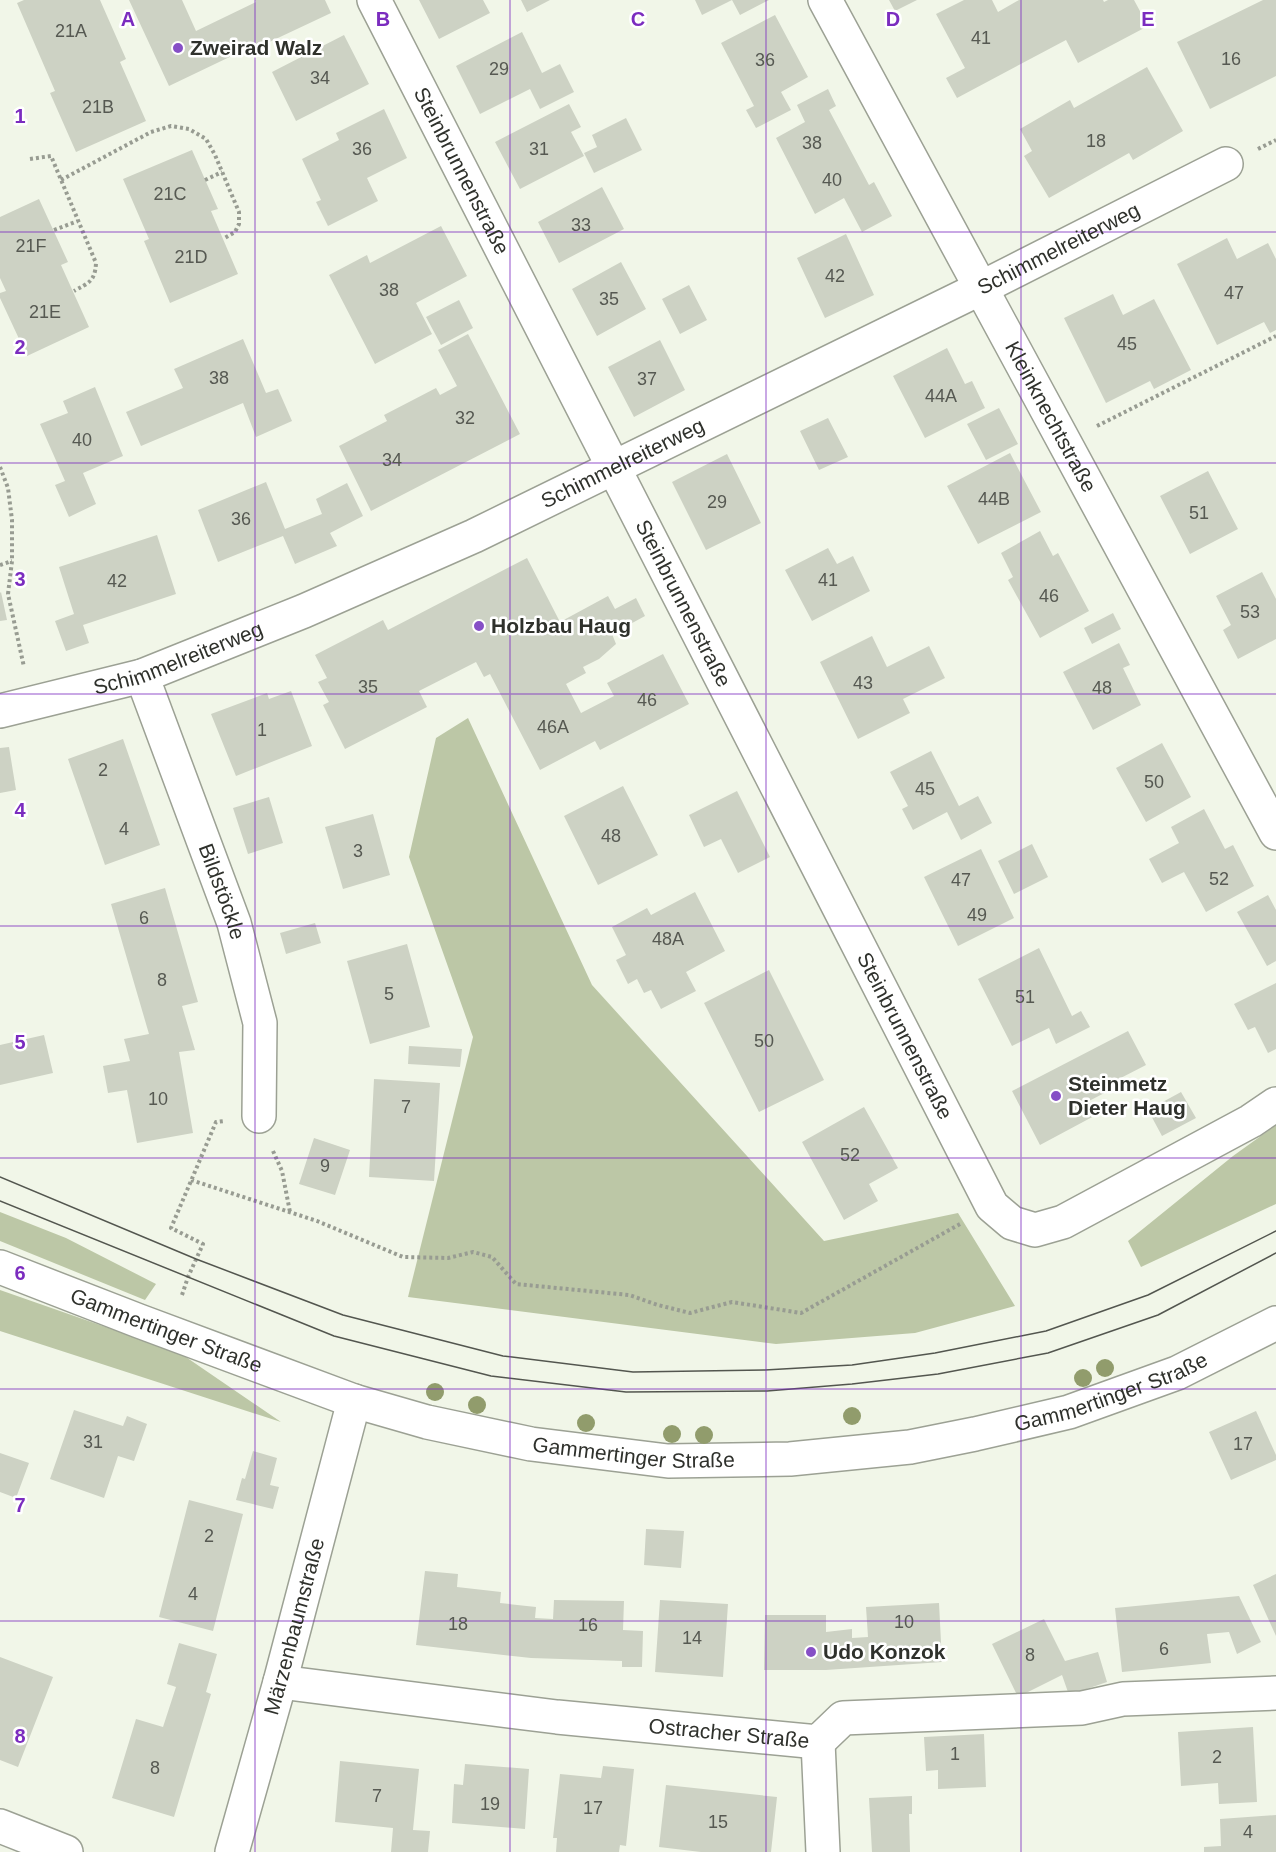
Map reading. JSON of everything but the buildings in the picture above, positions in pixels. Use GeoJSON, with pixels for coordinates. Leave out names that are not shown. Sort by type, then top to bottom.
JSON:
{"type":"FeatureCollection","features":[{"type":"Feature","properties":{"kind":"street","name":"Steinbrunnenstraße"},"geometry":{"type":"LineString","coordinates":[[374,0],[992,1206]]}},
{"type":"Feature","properties":{"kind":"street","name":"Kleinknechtstraße"},"geometry":{"type":"LineString","coordinates":[[825,0],[1276,833]]}},
{"type":"Feature","properties":{"kind":"street","name":"Schimmelreiterweg"},"geometry":{"type":"LineString","coordinates":[[0,711],[142,676],[304,611],[464,541],[981,288],[1226,165]]}},
{"type":"Feature","properties":{"kind":"street","name":"Bildstöckle"},"geometry":{"type":"LineString","coordinates":[[142,676],[234,923],[260,1023],[259,1116]]}},
{"type":"Feature","properties":{"kind":"street"},"geometry":{"type":"LineString","coordinates":[[992,1206],[1012,1223],[1035,1230],[1063,1222],[1251,1121],[1276,1104]]}},
{"type":"Feature","properties":{"kind":"street","name":"Gammertinger Straße"},"geometry":{"type":"LineString","coordinates":[[0,1267],[354,1401],[428,1422],[531,1444],[668,1461],[790,1460],[910,1447],[975,1434],[1070,1412],[1176,1373],[1276,1323]]}},
{"type":"Feature","properties":{"kind":"street","name":"Märzenbaumstraße"},"geometry":{"type":"LineString","coordinates":[[232,1852],[280,1682],[354,1401]]}},
{"type":"Feature","properties":{"kind":"street","name":"Ostracher Straße"},"geometry":{"type":"LineString","coordinates":[[280,1682],[557,1717],[818,1742],[843,1718],[1082,1708],[1123,1699],[1276,1693]]}},
{"type":"Feature","properties":{"kind":"street"},"geometry":{"type":"LineString","coordinates":[[818,1742],[823,1852]]}},
{"type":"Feature","properties":{"kind":"street"},"geometry":{"type":"LineString","coordinates":[[0,1826],[66,1852]]}},
{"type":"Feature","properties":{"kind":"path"},"geometry":{"type":"LineString","coordinates":[[61,180],[151,132],[171,126],[189,129],[206,139],[239,212],[239,224],[235,232],[223,239]]}},
{"type":"Feature","properties":{"kind":"path"},"geometry":{"type":"LineString","coordinates":[[30,159],[51,156],[96,263],[95,274],[91,281],[74,291]]}},
{"type":"Feature","properties":{"kind":"path"},"geometry":{"type":"LineString","coordinates":[[205,180],[222,172]]}},
{"type":"Feature","properties":{"kind":"path"},"geometry":{"type":"LineString","coordinates":[[54,230],[78,221]]}},
{"type":"Feature","properties":{"kind":"path"},"geometry":{"type":"LineString","coordinates":[[1065,443],[1276,336]]}},
{"type":"Feature","properties":{"kind":"path"},"geometry":{"type":"LineString","coordinates":[[0,467],[8,488],[12,520],[12,561],[8,594],[32,703]]}},
{"type":"Feature","properties":{"kind":"path"},"geometry":{"type":"LineString","coordinates":[[0,565],[12,561]]}},
{"type":"Feature","properties":{"kind":"path"},"geometry":{"type":"LineString","coordinates":[[190,1299],[181,1295],[203,1244],[171,1228],[216,1122],[259,1116]]}},
{"type":"Feature","properties":{"kind":"path"},"geometry":{"type":"LineString","coordinates":[[282,1171],[290,1212]]}},
{"type":"Feature","properties":{"kind":"path"},"geometry":{"type":"LineString","coordinates":[[191,1180],[317,1221],[403,1257],[448,1258],[473,1252],[492,1257],[516,1284],[629,1295],[690,1313],[732,1302],[801,1313],[992,1206]]}},
{"type":"Feature","properties":{"kind":"green space"},"geometry":{"type":"Polygon","coordinates":[[[468,718],[592,985],[824,1241],[958,1213],[1015,1306],[915,1333],[776,1344],[408,1297],[473,1037],[409,857],[436,738],[468,718]]]}},
{"type":"Feature","properties":{"kind":"green space"},"geometry":{"type":"Polygon","coordinates":[[[1276,1125],[1276,1204],[1141,1267],[1128,1241],[1233,1156],[1276,1125]]]}},
{"type":"Feature","properties":{"kind":"green space"},"geometry":{"type":"Polygon","coordinates":[[[0,1212],[66,1238],[156,1284],[145,1300],[0,1241],[0,1212]]]}},
{"type":"Feature","properties":{"kind":"green space"},"geometry":{"type":"Polygon","coordinates":[[[0,1290],[180,1353],[281,1422],[0,1331],[0,1290]]]}},
{"type":"Feature","properties":{"kind":"tram line"},"geometry":{"type":"LineString","coordinates":[[0,1177],[196,1259],[343,1315],[503,1356],[633,1372],[765,1370],[852,1365],[935,1353],[1046,1331],[1148,1295],[1276,1231]]}},
{"type":"Feature","properties":{"kind":"tram line"},"geometry":{"type":"LineString","coordinates":[[0,1201],[334,1336],[491,1376],[626,1392],[767,1391],[852,1384],[938,1374],[1048,1353],[1158,1315],[1276,1253]]}},
{"type":"Feature","properties":{"kind":"place","name":"Zweirad Walz"},"geometry":{"type":"Point","coordinates":[178,48]}},
{"type":"Feature","properties":{"kind":"place","name":"Holzbau Haug"},"geometry":{"type":"Point","coordinates":[479,626]}},
{"type":"Feature","properties":{"kind":"place","name":"Steinmetz Dieter Haug"},"geometry":{"type":"Point","coordinates":[1056,1096]}},
{"type":"Feature","properties":{"kind":"place","name":"Udo Konzok"},"geometry":{"type":"Point","coordinates":[811,1652]}}]}
